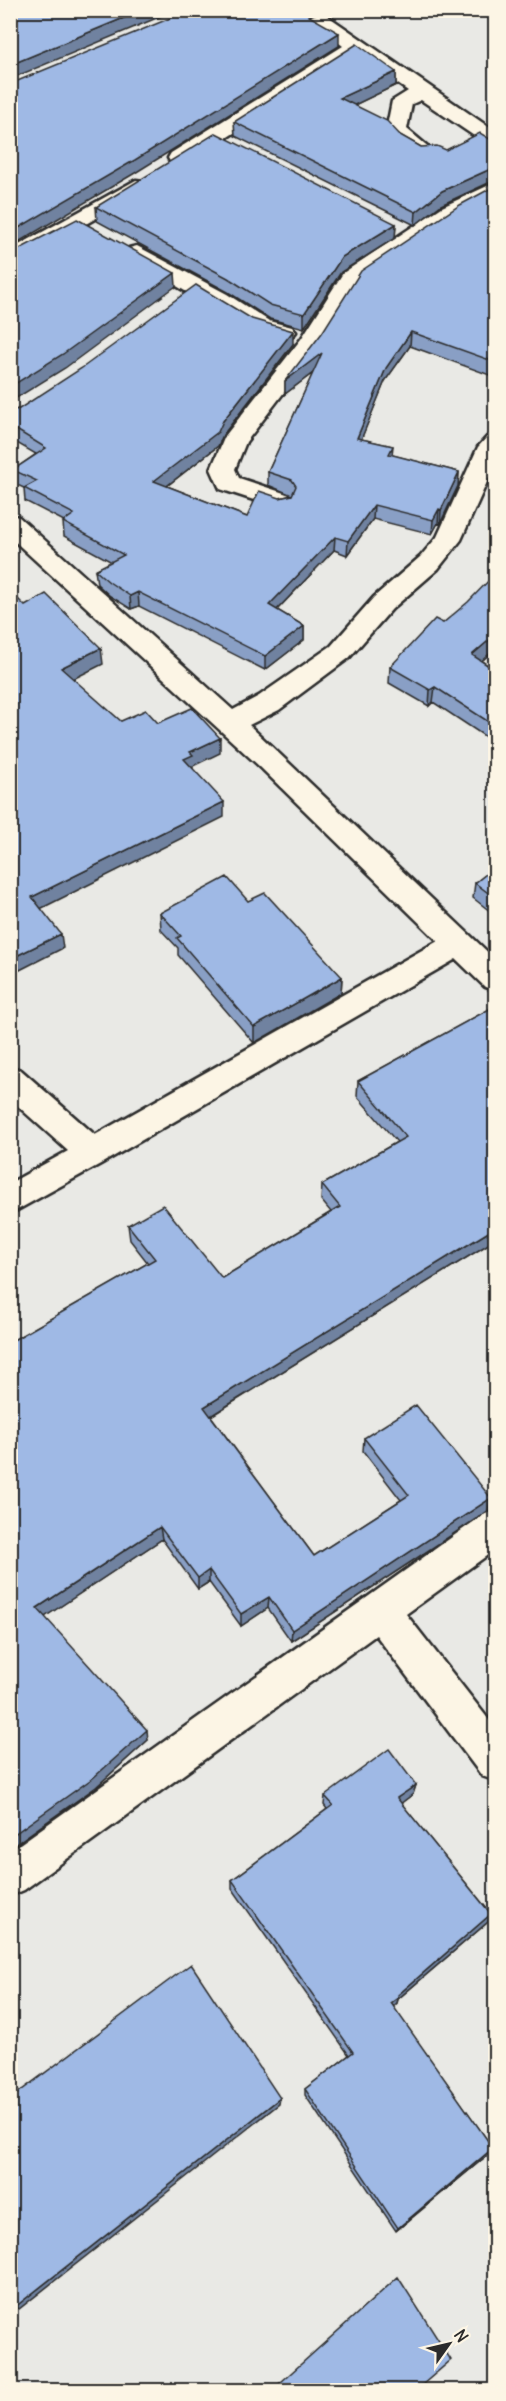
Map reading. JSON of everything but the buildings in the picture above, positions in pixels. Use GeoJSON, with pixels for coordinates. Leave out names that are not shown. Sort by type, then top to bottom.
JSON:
{"type":"FeatureCollection","features":[{"type":"Feature","properties":{"kind":"street"},"geometry":{"type":"LineString","coordinates":[[305,10],[495,142]]}},
{"type":"Feature","properties":{"kind":"street"},"geometry":{"type":"LineString","coordinates":[[10,260],[96,231],[161,170],[358,45]]}},
{"type":"Feature","properties":{"kind":"street"},"geometry":{"type":"LineString","coordinates":[[424,91],[402,101],[396,131],[426,154]]}},
{"type":"Feature","properties":{"kind":"street"},"geometry":{"type":"LineString","coordinates":[[213,135],[234,146]]}},
{"type":"Feature","properties":{"kind":"street"},"geometry":{"type":"LineString","coordinates":[[281,501],[229,483],[223,469],[234,441],[312,340],[319,325],[351,278],[416,237],[450,212],[495,188]]}},
{"type":"Feature","properties":{"kind":"street"},"geometry":{"type":"LineString","coordinates":[[395,226],[416,237]]}},
{"type":"Feature","properties":{"kind":"street"},"geometry":{"type":"LineString","coordinates":[[96,231],[186,293],[261,326],[312,340]]}},
{"type":"Feature","properties":{"kind":"street"},"geometry":{"type":"LineString","coordinates":[[231,723],[269,704],[340,652],[383,603],[429,563],[447,540],[490,447],[495,442]]}},
{"type":"Feature","properties":{"kind":"street"},"geometry":{"type":"LineString","coordinates":[[10,523],[21,547],[231,723],[495,979]]}},
{"type":"Feature","properties":{"kind":"street"},"geometry":{"type":"LineString","coordinates":[[10,1200],[459,943]]}},
{"type":"Feature","properties":{"kind":"street"},"geometry":{"type":"LineString","coordinates":[[10,1079],[93,1153]]}},
{"type":"Feature","properties":{"kind":"street"},"geometry":{"type":"LineString","coordinates":[[10,1876],[495,1527]]}},
{"type":"Feature","properties":{"kind":"street"},"geometry":{"type":"LineString","coordinates":[[381,1611],[495,1762]]}}]}
